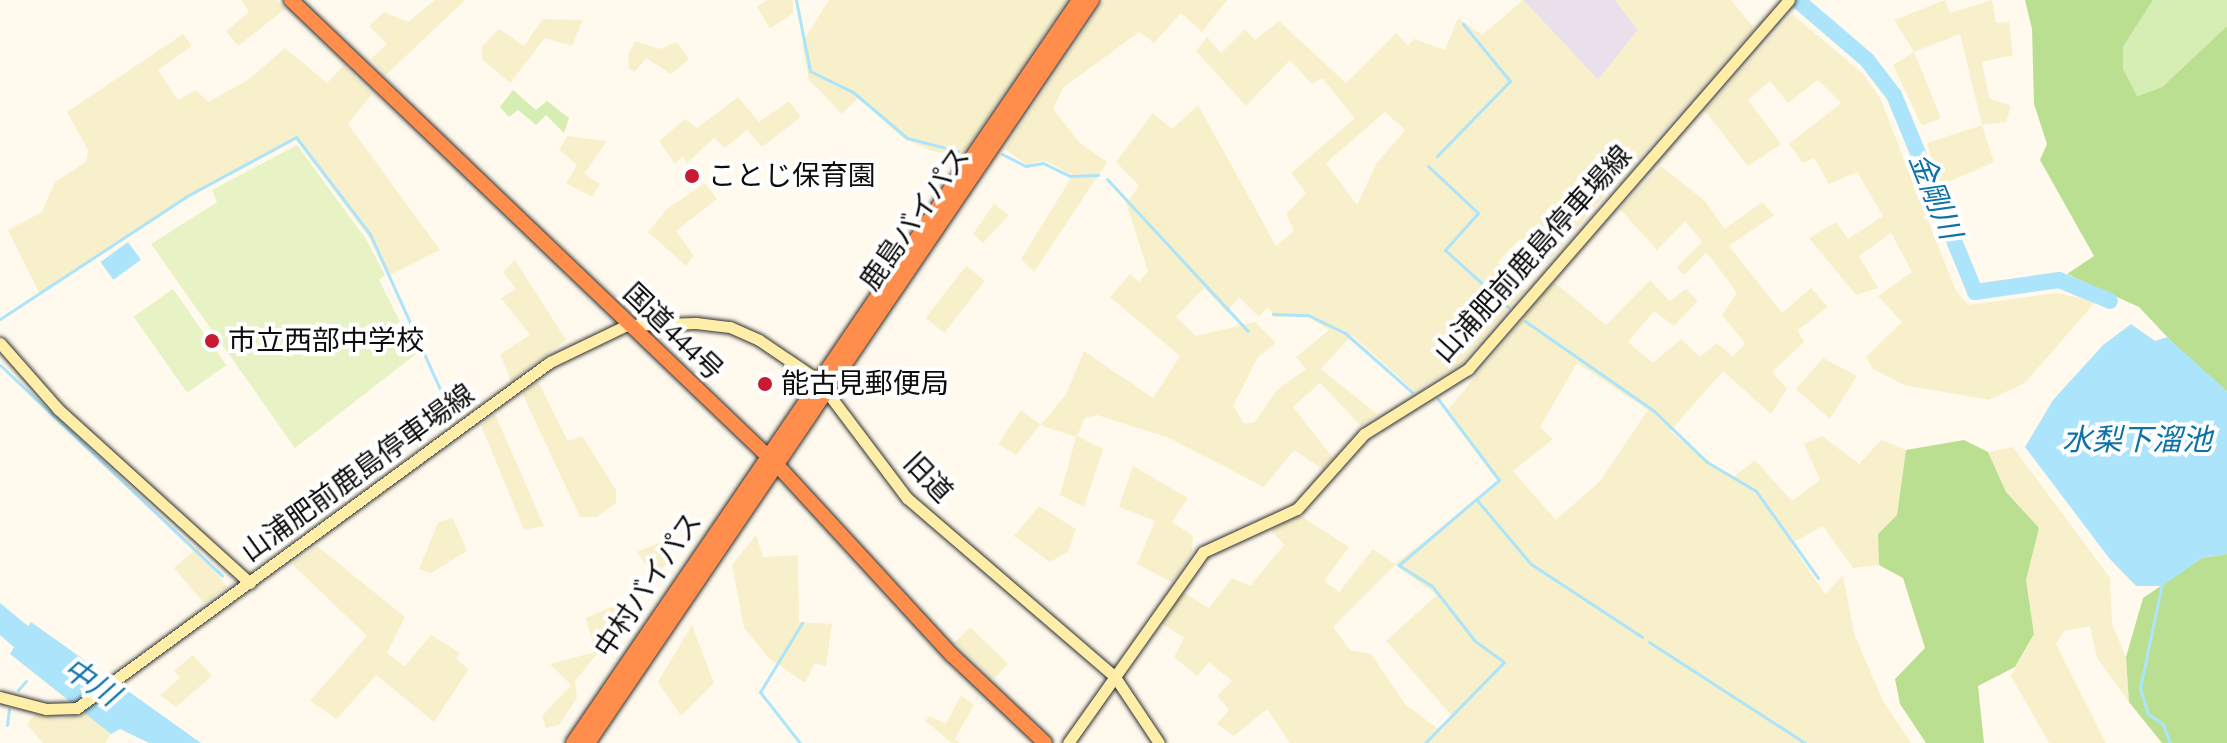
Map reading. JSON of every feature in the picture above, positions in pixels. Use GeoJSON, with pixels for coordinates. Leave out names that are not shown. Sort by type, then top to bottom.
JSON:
{"type":"FeatureCollection","features":[{"type":"Feature","properties":{"kind":"highway","name":"国道444号"},"geometry":{"type":"LineString","coordinates":[[291,0],[627,325],[778,466],[952,655],[1045,743]]}},
{"type":"Feature","properties":{"kind":"highway","name":"鹿島バイパス"},"geometry":{"type":"LineString","coordinates":[[778,466],[822,387],[1079,0]]}},
{"type":"Feature","properties":{"kind":"highway","name":"鹿島バイパス"},"geometry":{"type":"LineString","coordinates":[[766,455],[822,387],[1092,0]]}},
{"type":"Feature","properties":{"kind":"highway","name":"中村バイパス"},"geometry":{"type":"LineString","coordinates":[[588,743],[620,684],[766,455]]}},
{"type":"Feature","properties":{"kind":"highway","name":"中村バイパス"},"geometry":{"type":"LineString","coordinates":[[573,743],[620,684],[778,466]]}},
{"type":"Feature","properties":{"kind":"main road","name":"山浦肥前鹿島停車場線"},"geometry":{"type":"LineString","coordinates":[[1068,743],[1203,552],[1297,509],[1364,434],[1468,369],[1787,2]]}},
{"type":"Feature","properties":{"kind":"main road","name":"旧道"},"geometry":{"type":"LineString","coordinates":[[627,325],[730,327],[822,387],[907,498],[1115,677],[1159,743]]}},
{"type":"Feature","properties":{"kind":"main road","name":"山浦肥前鹿島停車場線"},"geometry":{"type":"LineString","coordinates":[[0,697],[46,709],[77,708],[550,362],[627,325]]}},
{"type":"Feature","properties":{"kind":"main road"},"geometry":{"type":"LineString","coordinates":[[0,343],[58,409],[250,583]]}},
{"type":"Feature","properties":{"kind":"shaded area"},"geometry":{"type":"Polygon","coordinates":[[[241,0],[276,0],[285,9],[238,46],[226,31],[249,12],[241,0]]]}},
{"type":"Feature","properties":{"kind":"shaded area"},"geometry":{"type":"Polygon","coordinates":[[[435,0],[465,0],[386,75],[371,59],[387,44],[369,26],[384,12],[408,22],[435,0]]]}},
{"type":"Feature","properties":{"kind":"shaded area"},"geometry":{"type":"Polygon","coordinates":[[[767,0],[793,0],[793,13],[770,29],[757,7],[767,0]]]}},
{"type":"Feature","properties":{"kind":"shaded area"},"geometry":{"type":"Polygon","coordinates":[[[829,0],[1067,0],[963,153],[935,152],[904,139],[858,98],[842,114],[809,80],[802,43],[829,0]]]}},
{"type":"Feature","properties":{"kind":"shaded area"},"geometry":{"type":"Polygon","coordinates":[[[1104,0],[1227,0],[1202,32],[1181,13],[1154,43],[1139,32],[1063,88],[1053,109],[1080,143],[1107,162],[1034,272],[1021,259],[1073,175],[1043,160],[1027,165],[1005,149],[1104,0]]]}},
{"type":"Feature","properties":{"kind":"shaded area"},"geometry":{"type":"Polygon","coordinates":[[[1523,0],[1615,0],[1638,30],[1598,80],[1523,0]]]}},
{"type":"Feature","properties":{"kind":"shaded area"},"geometry":{"type":"Polygon","coordinates":[[[1523,0],[1598,80],[1638,30],[1615,0],[1731,0],[1754,28],[1638,159],[1618,142],[1590,177],[1604,196],[1546,264],[1520,239],[1498,262],[1524,290],[1461,364],[1414,391],[1352,335],[1321,369],[1377,414],[1361,426],[1320,383],[1293,407],[1333,458],[1324,470],[1294,450],[1264,487],[1169,438],[1097,415],[1085,418],[1077,436],[1103,449],[1084,507],[1060,495],[1076,437],[1040,425],[1016,455],[998,444],[1021,410],[1041,425],[1066,394],[1084,351],[1153,398],[1180,356],[1110,297],[1130,274],[1139,282],[1148,271],[1126,203],[1139,186],[1116,162],[1153,113],[1172,129],[1198,105],[1276,246],[1294,231],[1286,214],[1306,193],[1291,173],[1355,118],[1322,78],[1312,84],[1290,60],[1246,106],[1196,51],[1207,37],[1221,53],[1245,29],[1255,40],[1279,21],[1346,83],[1396,33],[1408,45],[1414,39],[1445,50],[1458,18],[1482,35],[1523,0]],[[1385,112],[1326,163],[1357,205],[1376,164],[1405,130],[1385,112]],[[1204,288],[1176,317],[1196,336],[1255,322],[1276,343],[1258,357],[1233,406],[1244,423],[1254,423],[1277,390],[1306,369],[1296,357],[1329,330],[1307,316],[1275,317],[1268,307],[1259,317],[1239,297],[1227,312],[1204,288]]]}},
{"type":"Feature","properties":{"kind":"shaded area"},"geometry":{"type":"Polygon","coordinates":[[[1945,0],[1950,13],[1992,0],[1996,23],[2009,22],[2013,55],[1982,62],[1989,98],[2011,106],[2006,122],[1982,125],[1960,34],[1914,52],[1894,20],[1945,0]]]}},
{"type":"Feature","properties":{"kind":"shaded area"},"geometry":{"type":"Polygon","coordinates":[[[1792,14],[1863,74],[1880,98],[1956,291],[1968,305],[2056,293],[2096,301],[2026,382],[1989,400],[1904,385],[1873,369],[1866,357],[1902,322],[1878,296],[1912,272],[1891,233],[1859,256],[1878,288],[1856,295],[1809,238],[1836,222],[1848,239],[1883,216],[1857,172],[1829,184],[1814,158],[1803,163],[1789,144],[1841,103],[1818,80],[1788,103],[1770,81],[1748,100],[1781,144],[1748,166],[1705,111],[1792,14]]]}},
{"type":"Feature","properties":{"kind":"shaded area"},"geometry":{"type":"Polygon","coordinates":[[[543,19],[583,20],[572,46],[545,38],[510,83],[482,59],[482,46],[499,29],[524,46],[543,19]]]}},
{"type":"Feature","properties":{"kind":"shaded area"},"geometry":{"type":"Polygon","coordinates":[[[183,34],[192,46],[158,70],[178,100],[196,90],[208,102],[248,80],[285,48],[327,83],[343,66],[372,94],[348,124],[440,250],[388,276],[368,236],[296,140],[188,198],[40,295],[8,230],[42,212],[55,182],[86,162],[88,150],[67,112],[183,34]]]}},
{"type":"Feature","properties":{"kind":"shaded area"},"geometry":{"type":"Polygon","coordinates":[[[635,41],[659,49],[677,42],[689,59],[671,74],[646,58],[635,72],[629,69],[628,55],[635,41]]]}},
{"type":"Feature","properties":{"kind":"shaded area"},"geometry":{"type":"Polygon","coordinates":[[[1914,52],[1941,118],[1922,126],[1893,65],[1914,52]]]}},
{"type":"Feature","properties":{"kind":"shaded area"},"geometry":{"type":"Polygon","coordinates":[[[738,97],[759,122],[789,101],[801,117],[762,147],[747,130],[725,148],[714,138],[687,163],[683,156],[675,164],[659,141],[685,119],[697,128],[738,97]]]}},
{"type":"Feature","properties":{"kind":"shaded area"},"geometry":{"type":"Polygon","coordinates":[[[1982,125],[1994,162],[1939,186],[1927,143],[1982,125]]]}},
{"type":"Feature","properties":{"kind":"shaded area"},"geometry":{"type":"Polygon","coordinates":[[[567,136],[607,141],[584,174],[600,184],[592,197],[566,183],[577,165],[559,150],[567,136]]]}},
{"type":"Feature","properties":{"kind":"shaded area"},"geometry":{"type":"Polygon","coordinates":[[[1661,166],[1705,201],[1725,229],[1762,202],[1774,215],[1729,246],[1782,313],[1811,288],[1828,307],[1798,330],[1804,342],[1772,372],[1787,389],[1771,414],[1723,371],[1670,431],[1731,479],[1755,460],[1792,501],[1820,480],[1804,444],[1822,436],[1859,464],[1881,440],[1906,450],[1897,515],[1878,534],[1879,565],[1853,568],[1823,526],[1791,544],[1825,594],[1843,575],[1854,633],[1883,701],[1911,743],[1290,743],[1267,709],[1234,736],[1217,724],[1229,710],[1217,696],[1232,681],[1209,662],[1197,676],[1174,657],[1184,638],[1158,621],[1181,591],[1209,608],[1232,578],[1250,586],[1284,545],[1271,530],[1299,515],[1349,547],[1324,581],[1339,592],[1373,549],[1395,564],[1499,483],[1446,412],[1554,282],[1606,325],[1650,280],[1670,301],[1686,289],[1698,301],[1674,326],[1654,311],[1628,342],[1653,363],[1681,339],[1700,357],[1717,343],[1733,357],[1745,343],[1722,315],[1737,293],[1712,259],[1706,253],[1684,275],[1677,267],[1702,242],[1685,221],[1657,250],[1620,209],[1661,166]],[[1577,363],[1540,427],[1553,439],[1513,471],[1556,520],[1600,481],[1648,410],[1577,363]],[[1395,565],[1333,627],[1350,650],[1371,654],[1405,704],[1441,731],[1453,717],[1386,641],[1437,595],[1395,565]]]}},
{"type":"Feature","properties":{"kind":"shaded area"},"geometry":{"type":"Polygon","coordinates":[[[705,183],[717,199],[676,231],[694,256],[686,266],[648,232],[667,209],[705,183]]]}},
{"type":"Feature","properties":{"kind":"shaded area"},"geometry":{"type":"Polygon","coordinates":[[[994,204],[1009,215],[983,243],[973,234],[994,204]]]}},
{"type":"Feature","properties":{"kind":"shaded area"},"geometry":{"type":"Polygon","coordinates":[[[515,260],[566,340],[511,381],[500,354],[530,335],[501,298],[516,289],[503,272],[515,260]]]}},
{"type":"Feature","properties":{"kind":"shaded area"},"geometry":{"type":"Polygon","coordinates":[[[966,266],[985,281],[944,333],[925,318],[966,266]]]}},
{"type":"Feature","properties":{"kind":"shaded area"},"geometry":{"type":"Polygon","coordinates":[[[1823,358],[1857,376],[1830,419],[1796,389],[1823,358]]]}},
{"type":"Feature","properties":{"kind":"shaded area"},"geometry":{"type":"Polygon","coordinates":[[[538,381],[568,441],[582,436],[616,490],[616,503],[597,517],[580,517],[522,393],[538,381]]]}},
{"type":"Feature","properties":{"kind":"shaded area"},"geometry":{"type":"Polygon","coordinates":[[[495,414],[544,526],[524,530],[481,425],[495,414]]]}},
{"type":"Feature","properties":{"kind":"shaded area"},"geometry":{"type":"Polygon","coordinates":[[[2013,447],[2110,578],[2112,624],[2126,657],[2129,702],[2097,658],[2090,626],[2064,631],[2056,644],[2106,743],[2049,743],[2011,676],[2034,634],[2026,580],[2039,528],[2006,492],[1988,452],[2013,447]]]}},
{"type":"Feature","properties":{"kind":"shaded area"},"geometry":{"type":"Polygon","coordinates":[[[1133,466],[1188,498],[1172,522],[1193,536],[1192,552],[1172,582],[1137,564],[1155,521],[1119,507],[1133,466]]]}},
{"type":"Feature","properties":{"kind":"shaded area"},"geometry":{"type":"Polygon","coordinates":[[[1039,506],[1076,529],[1068,552],[1050,562],[1014,536],[1039,506]]]}},
{"type":"Feature","properties":{"kind":"shaded area"},"geometry":{"type":"Polygon","coordinates":[[[453,518],[467,551],[431,573],[419,569],[438,522],[453,518]]]}},
{"type":"Feature","properties":{"kind":"shaded area"},"geometry":{"type":"Polygon","coordinates":[[[756,535],[763,557],[798,555],[799,622],[832,624],[826,666],[815,663],[805,683],[769,658],[744,628],[732,565],[756,535]]]}},
{"type":"Feature","properties":{"kind":"shaded area"},"geometry":{"type":"Polygon","coordinates":[[[661,542],[669,560],[655,579],[637,552],[661,542]]]}},
{"type":"Feature","properties":{"kind":"shaded area"},"geometry":{"type":"Polygon","coordinates":[[[317,546],[405,617],[387,653],[405,666],[431,635],[460,653],[456,659],[469,669],[434,722],[376,675],[337,719],[310,701],[367,636],[292,564],[317,546]]]}},
{"type":"Feature","properties":{"kind":"shaded area"},"geometry":{"type":"Polygon","coordinates":[[[197,548],[227,587],[204,603],[174,568],[197,548]]]}},
{"type":"Feature","properties":{"kind":"shaded area"},"geometry":{"type":"Polygon","coordinates":[[[627,600],[632,610],[575,681],[577,698],[559,725],[546,728],[542,716],[571,685],[550,664],[595,652],[586,618],[627,600]]]}},
{"type":"Feature","properties":{"kind":"shaded area"},"geometry":{"type":"Polygon","coordinates":[[[692,625],[714,683],[681,716],[658,682],[692,625]]]}},
{"type":"Feature","properties":{"kind":"shaded area"},"geometry":{"type":"Polygon","coordinates":[[[970,627],[1008,664],[994,679],[955,642],[970,627]]]}},
{"type":"Feature","properties":{"kind":"shaded area"},"geometry":{"type":"Polygon","coordinates":[[[193,655],[212,676],[176,707],[160,695],[180,678],[174,671],[193,655]]]}},
{"type":"Feature","properties":{"kind":"shaded area"},"geometry":{"type":"Polygon","coordinates":[[[961,695],[974,705],[955,739],[961,743],[952,743],[925,721],[930,716],[946,724],[961,695]]]}},
{"type":"Feature","properties":{"kind":"shaded area"},"geometry":{"type":"Polygon","coordinates":[[[85,712],[111,734],[105,743],[43,743],[27,725],[35,714],[61,719],[85,712]]]}},
{"type":"Feature","properties":{"kind":"green space"},"geometry":{"type":"Polygon","coordinates":[[[2025,0],[2153,0],[2123,47],[2123,69],[2137,96],[2162,87],[2227,26],[2227,391],[2206,378],[2139,307],[2067,274],[2094,256],[2040,160],[2047,144],[2034,104],[2032,29],[2025,0]]]}},
{"type":"Feature","properties":{"kind":"green space"},"geometry":{"type":"Polygon","coordinates":[[[2153,0],[2227,0],[2227,26],[2162,87],[2136,96],[2123,69],[2123,47],[2153,0]]]}},
{"type":"Feature","properties":{"kind":"green space"},"geometry":{"type":"Polygon","coordinates":[[[513,90],[536,110],[547,101],[569,118],[564,133],[546,115],[536,125],[518,110],[509,117],[500,107],[513,90]]]}},
{"type":"Feature","properties":{"kind":"green space"},"geometry":{"type":"Polygon","coordinates":[[[297,145],[366,239],[385,275],[379,280],[416,354],[295,448],[151,244],[217,202],[212,190],[297,145]]]}},
{"type":"Feature","properties":{"kind":"green space"},"geometry":{"type":"Polygon","coordinates":[[[173,289],[226,365],[187,393],[134,317],[173,289]]]}},
{"type":"Feature","properties":{"kind":"green space"},"geometry":{"type":"Polygon","coordinates":[[[1964,440],[1988,452],[2006,492],[2039,528],[2026,580],[2034,634],[2015,667],[1978,686],[1984,743],[1926,743],[1900,704],[1895,679],[1925,648],[1903,578],[1879,565],[1878,534],[1897,515],[1906,450],[1964,440]]]}},
{"type":"Feature","properties":{"kind":"green space"},"geometry":{"type":"Polygon","coordinates":[[[2227,554],[2227,743],[2162,743],[2129,702],[2126,657],[2143,598],[2202,558],[2227,554]]]}},
{"type":"Feature","properties":{"kind":"water"},"geometry":{"type":"Polygon","coordinates":[[[128,242],[141,260],[113,280],[100,262],[128,242]]]}},
{"type":"Feature","properties":{"kind":"water","name":"水梨下溜池"},"geometry":{"type":"Polygon","coordinates":[[[2131,324],[2155,341],[2167,337],[2227,391],[2227,554],[2202,558],[2162,586],[2136,586],[2109,558],[2025,447],[2053,400],[2103,345],[2131,324]]]}},
{"type":"Feature","properties":{"kind":"water","name":"中川"},"geometry":{"type":"Polygon","coordinates":[[[0,603],[28,626],[31,622],[201,743],[149,743],[120,729],[111,734],[10,654],[14,647],[0,635],[0,603]]]}},
{"type":"Feature","properties":{"kind":"waterway"},"geometry":{"type":"LineString","coordinates":[[796,0],[810,71],[853,92],[907,138],[958,151]]}},
{"type":"Feature","properties":{"kind":"waterway","name":"金剛川"},"geometry":{"type":"LineString","coordinates":[[1797,0],[1867,60],[1894,95],[1975,292],[2059,280],[2110,301]]}},
{"type":"Feature","properties":{"kind":"waterway"},"geometry":{"type":"LineString","coordinates":[[1437,156],[1510,81],[1463,24]]}},
{"type":"Feature","properties":{"kind":"waterway"},"geometry":{"type":"LineString","coordinates":[[0,319],[187,196],[296,137],[370,234],[453,418]]}},
{"type":"Feature","properties":{"kind":"waterway"},"geometry":{"type":"LineString","coordinates":[[1002,154],[1026,166],[1043,163],[1070,176],[1098,175]]}},
{"type":"Feature","properties":{"kind":"waterway"},"geometry":{"type":"LineString","coordinates":[[1428,166],[1478,213],[1445,250],[1508,307]]}},
{"type":"Feature","properties":{"kind":"waterway"},"geometry":{"type":"LineString","coordinates":[[1107,179],[1248,331]]}},
{"type":"Feature","properties":{"kind":"waterway"},"geometry":{"type":"LineString","coordinates":[[1273,314],[1308,315],[1345,333],[1412,392]]}},
{"type":"Feature","properties":{"kind":"waterway"},"geometry":{"type":"LineString","coordinates":[[1525,321],[1654,411],[1707,462],[1756,491],[1818,578]]}},
{"type":"Feature","properties":{"kind":"waterway"},"geometry":{"type":"LineString","coordinates":[[0,365],[222,576]]}},
{"type":"Feature","properties":{"kind":"waterway"},"geometry":{"type":"LineString","coordinates":[[1438,399],[1499,480],[1476,499],[1531,564],[1642,637]]}},
{"type":"Feature","properties":{"kind":"waterway"},"geometry":{"type":"LineString","coordinates":[[1425,743],[1504,662],[1475,641],[1432,586],[1399,565],[1476,499]]}},
{"type":"Feature","properties":{"kind":"waterway"},"geometry":{"type":"LineString","coordinates":[[2162,583],[2140,688],[2148,714],[2163,724],[2170,743]]}},
{"type":"Feature","properties":{"kind":"waterway"},"geometry":{"type":"LineString","coordinates":[[800,743],[760,692],[802,623]]}},
{"type":"Feature","properties":{"kind":"waterway"},"geometry":{"type":"LineString","coordinates":[[1649,642],[1805,743]]}},
{"type":"Feature","properties":{"kind":"waterway"},"geometry":{"type":"LineString","coordinates":[[18,690],[26,681]]}},
{"type":"Feature","properties":{"kind":"waterway"},"geometry":{"type":"LineString","coordinates":[[7,725],[9,709]]}},
{"type":"Feature","properties":{"kind":"place","name":"ことじ保育園"},"geometry":{"type":"Point","coordinates":[692,176]}},
{"type":"Feature","properties":{"kind":"place","name":"市立西部中学校"},"geometry":{"type":"Point","coordinates":[212,341]}},
{"type":"Feature","properties":{"kind":"place","name":"能古見郵便局"},"geometry":{"type":"Point","coordinates":[765,384]}}]}
